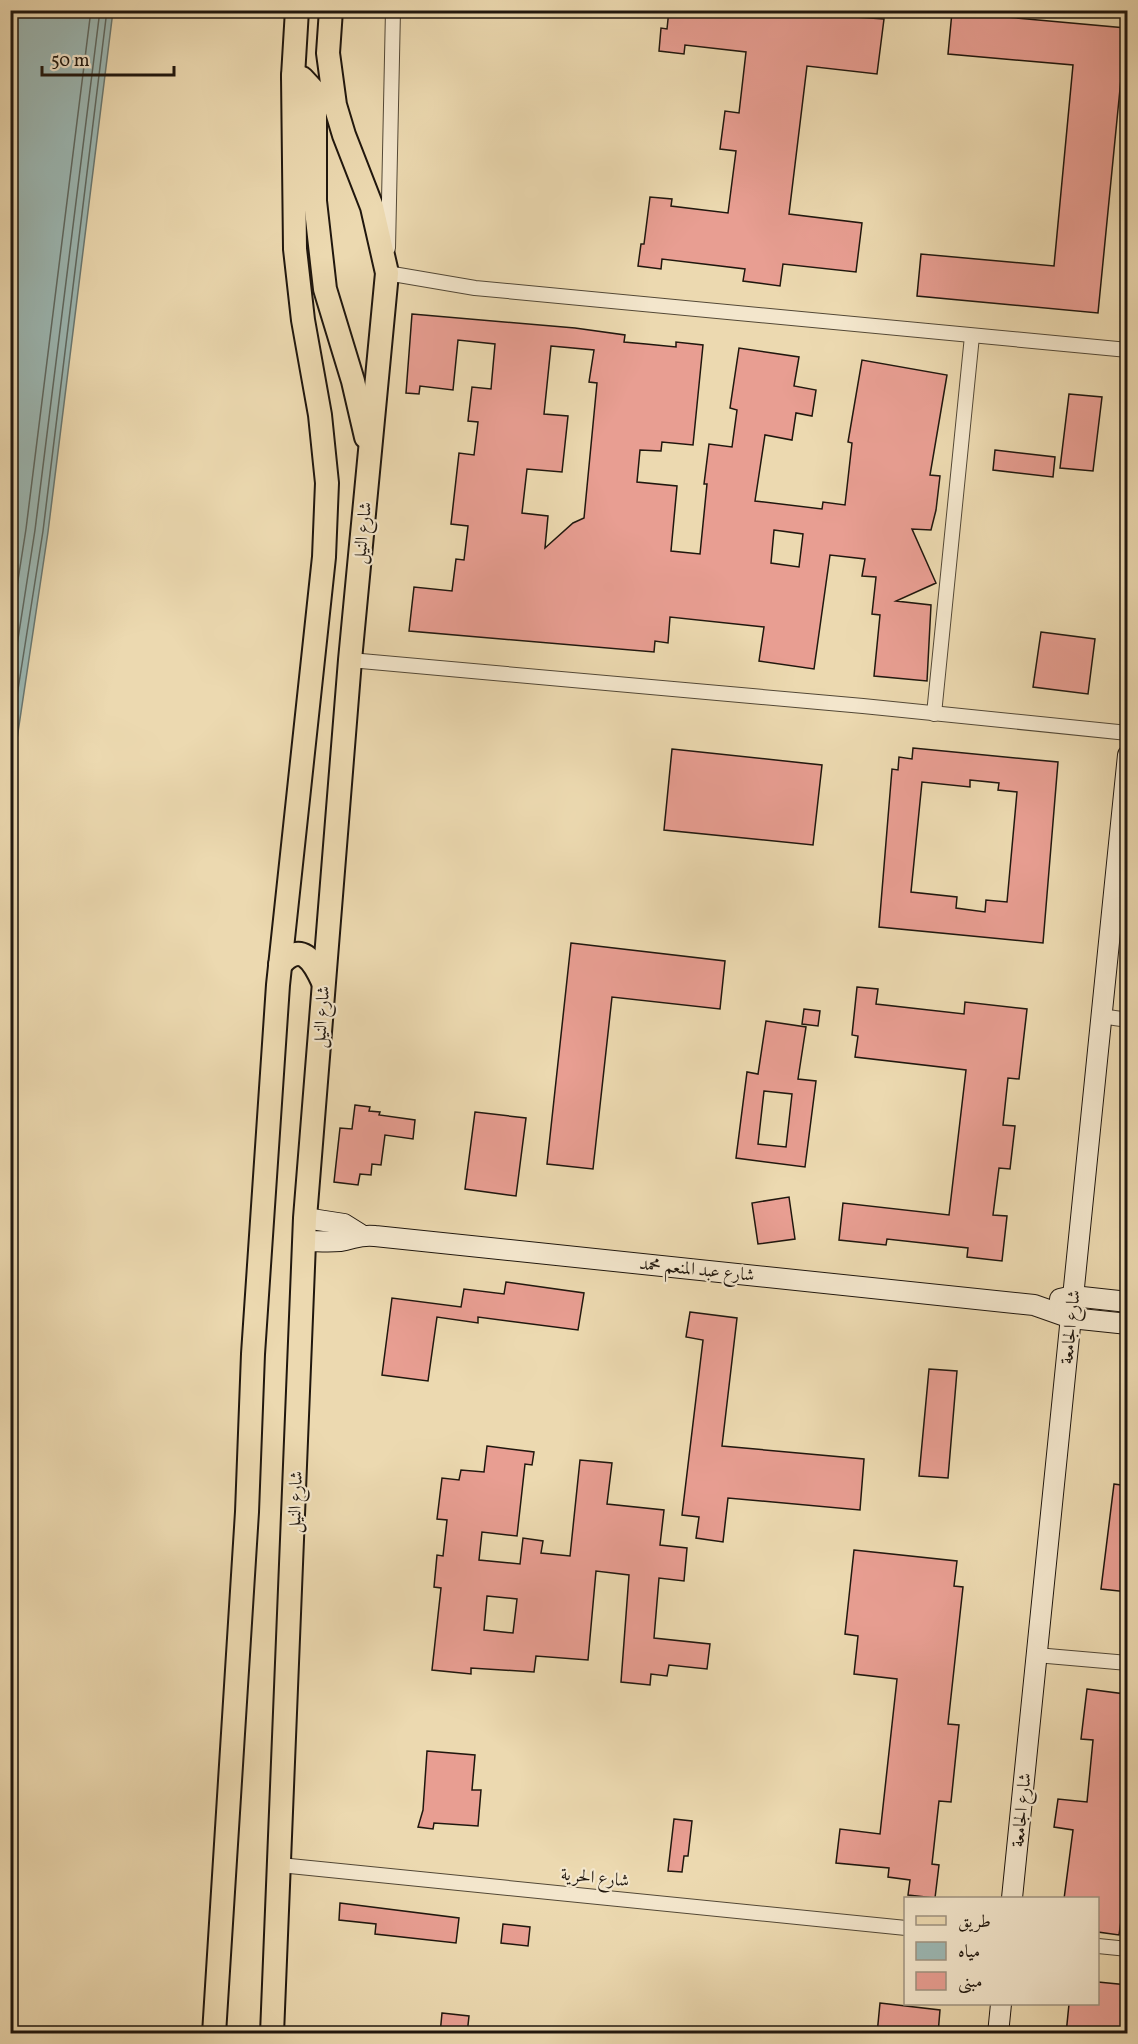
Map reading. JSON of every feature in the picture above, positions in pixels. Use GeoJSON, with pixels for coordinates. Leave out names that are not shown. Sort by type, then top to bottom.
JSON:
{"type":"FeatureCollection","features":[{"type":"Feature","properties":{"kind":"main road","name":"شارع النيل"},"geometry":{"type":"LineString","coordinates":[[213,2034],[247,1524],[253,1354],[280,965],[324,556],[327,483],[320,415],[303,320],[295,249],[293,76],[297,10]]}},
{"type":"Feature","properties":{"kind":"main road","name":"شارع النيل"},"geometry":{"type":"LineString","coordinates":[[272,2034],[305,1230],[350,660],[387,273],[372,207],[335,105],[328,53],[331,10]]}},
{"type":"Feature","properties":{"kind":"main road"},"geometry":{"type":"LineString","coordinates":[[293,76],[303,78],[315,92],[315,201],[325,289],[353,381],[370,453]]}},
{"type":"Feature","properties":{"kind":"main road","name":"شارع الجامعة"},"geometry":{"type":"LineString","coordinates":[[1012,1897],[1128,755]]}},
{"type":"Feature","properties":{"kind":"main road"},"geometry":{"type":"LineString","coordinates":[[280,965],[289,955],[298,954],[307,957],[315,964],[323,982]]}},
{"type":"Feature","properties":{"kind":"main road","name":"شارع عبد المنعم محمد"},"geometry":{"type":"LineString","coordinates":[[305,1230],[344,1240],[360,1234],[1034,1305],[1071,1318],[1128,1324]]}},
{"type":"Feature","properties":{"kind":"main road","name":"شارع عبد المنعم محمد"},"geometry":{"type":"LineString","coordinates":[[1034,1305],[1073,1296],[1128,1302]]}},
{"type":"Feature","properties":{"kind":"main road"},"geometry":{"type":"LineString","coordinates":[[998,2034],[1001,2005]]}},
{"type":"Feature","properties":{"kind":"street"},"geometry":{"type":"LineString","coordinates":[[393,10],[387,273],[475,288],[1128,350]]}},
{"type":"Feature","properties":{"kind":"street"},"geometry":{"type":"LineString","coordinates":[[934,714],[972,336]]}},
{"type":"Feature","properties":{"kind":"street"},"geometry":{"type":"LineString","coordinates":[[350,660],[1128,733]]}},
{"type":"Feature","properties":{"kind":"street"},"geometry":{"type":"LineString","coordinates":[[1101,1016],[1128,1020]]}},
{"type":"Feature","properties":{"kind":"street"},"geometry":{"type":"LineString","coordinates":[[1036,1655],[1128,1663]]}},
{"type":"Feature","properties":{"kind":"street","name":"شارع الحرية"},"geometry":{"type":"LineString","coordinates":[[280,1865],[339,1873],[443,1880],[904,1928]]}},
{"type":"Feature","properties":{"kind":"street"},"geometry":{"type":"LineString","coordinates":[[1099,1946],[1128,1949]]}},
{"type":"Feature","properties":{"kind":"water"},"geometry":{"type":"Polygon","coordinates":[[[11,10],[113,11],[48,532],[11,779],[11,10]]]}},
{"type":"Feature","properties":{"kind":"building"},"geometry":{"type":"Polygon","coordinates":[[[669,10],[813,10],[813,14],[884,19],[877,74],[807,66],[789,214],[862,223],[856,272],[783,264],[780,286],[743,281],[745,269],[662,259],[661,269],[638,266],[641,244],[644,244],[650,197],[672,199],[671,206],[728,213],[736,151],[720,149],[725,111],[739,113],[746,52],[685,45],[684,54],[659,51],[661,28],[667,29],[669,10]]]}},
{"type":"Feature","properties":{"kind":"building"},"geometry":{"type":"Polygon","coordinates":[[[952,12],[1126,28],[1098,313],[917,296],[921,254],[1054,266],[1073,65],[948,54],[952,12]]]}},
{"type":"Feature","properties":{"kind":"building"},"geometry":{"type":"Polygon","coordinates":[[[412,314],[575,328],[625,335],[624,342],[676,347],[676,342],[703,345],[693,445],[662,442],[661,451],[640,450],[637,482],[677,486],[671,551],[700,554],[709,444],[732,447],[737,410],[730,408],[739,348],[799,357],[794,386],[816,390],[812,416],[796,413],[792,440],[765,435],[755,501],[822,509],[823,502],[845,505],[852,443],[848,442],[862,360],[947,375],[930,475],[940,476],[936,510],[931,530],[912,529],[936,583],[896,601],[931,605],[927,681],[874,676],[880,615],[872,614],[876,577],[862,576],[865,559],[830,555],[814,669],[759,661],[764,627],[670,617],[668,643],[655,641],[654,652],[409,631],[414,587],[452,591],[456,559],[464,560],[468,526],[451,524],[459,453],[474,455],[478,422],[468,421],[472,387],[491,389],[495,344],[458,340],[453,390],[420,386],[419,394],[406,393],[412,314]],[[551,346],[544,414],[568,416],[562,472],[527,469],[522,513],[548,516],[545,548],[573,523],[584,518],[597,383],[589,382],[594,350],[551,346]],[[774,530],[771,563],[799,567],[803,534],[774,530]]]}},
{"type":"Feature","properties":{"kind":"building"},"geometry":{"type":"Polygon","coordinates":[[[1069,394],[1102,397],[1093,471],[1060,468],[1069,394]]]}},
{"type":"Feature","properties":{"kind":"building"},"geometry":{"type":"Polygon","coordinates":[[[995,450],[1055,457],[1053,477],[993,470],[995,450]]]}},
{"type":"Feature","properties":{"kind":"building"},"geometry":{"type":"Polygon","coordinates":[[[1041,632],[1095,639],[1088,694],[1033,687],[1041,632]]]}},
{"type":"Feature","properties":{"kind":"building"},"geometry":{"type":"Polygon","coordinates":[[[913,748],[1058,762],[1043,943],[879,927],[892,769],[898,770],[899,757],[912,759],[913,748]],[[970,780],[970,787],[922,782],[911,892],[957,897],[956,908],[985,912],[986,900],[1007,902],[1017,792],[998,790],[999,783],[970,780]]]}},
{"type":"Feature","properties":{"kind":"building"},"geometry":{"type":"Polygon","coordinates":[[[672,749],[822,765],[813,845],[664,830],[672,749]]]}},
{"type":"Feature","properties":{"kind":"building"},"geometry":{"type":"Polygon","coordinates":[[[571,943],[725,961],[720,1009],[612,997],[593,1169],[547,1164],[571,943]]]}},
{"type":"Feature","properties":{"kind":"building"},"geometry":{"type":"Polygon","coordinates":[[[857,987],[878,989],[876,1004],[964,1014],[965,1002],[1027,1009],[1019,1079],[1008,1078],[1003,1125],[1015,1126],[1010,1169],[999,1168],[993,1215],[1007,1216],[1002,1261],[967,1257],[968,1248],[887,1239],[886,1245],[839,1240],[843,1203],[949,1215],[966,1070],[855,1057],[858,1036],[852,1035],[857,987]]]}},
{"type":"Feature","properties":{"kind":"building"},"geometry":{"type":"Polygon","coordinates":[[[804,1009],[820,1011],[818,1026],[802,1024],[804,1009]]]}},
{"type":"Feature","properties":{"kind":"building"},"geometry":{"type":"Polygon","coordinates":[[[766,1021],[806,1027],[798,1079],[816,1081],[805,1167],[736,1158],[747,1072],[758,1074],[766,1021]],[[764,1091],[758,1144],[786,1147],[792,1094],[764,1091]]]}},
{"type":"Feature","properties":{"kind":"building"},"geometry":{"type":"Polygon","coordinates":[[[355,1105],[370,1107],[369,1111],[380,1112],[379,1115],[415,1120],[413,1139],[385,1135],[381,1165],[372,1164],[371,1175],[360,1174],[358,1185],[334,1182],[340,1128],[352,1129],[355,1105]]]}},
{"type":"Feature","properties":{"kind":"building"},"geometry":{"type":"Polygon","coordinates":[[[475,1112],[526,1118],[516,1196],[465,1189],[475,1112]]]}},
{"type":"Feature","properties":{"kind":"building"},"geometry":{"type":"Polygon","coordinates":[[[789,1197],[795,1239],[758,1244],[752,1203],[789,1197]]]}},
{"type":"Feature","properties":{"kind":"building"},"geometry":{"type":"Polygon","coordinates":[[[506,1282],[584,1293],[578,1330],[478,1317],[478,1323],[437,1317],[428,1381],[382,1375],[392,1298],[461,1307],[464,1289],[504,1294],[506,1282]]]}},
{"type":"Feature","properties":{"kind":"building"},"geometry":{"type":"Polygon","coordinates":[[[690,1312],[737,1318],[722,1446],[864,1459],[860,1510],[728,1498],[723,1542],[696,1538],[699,1517],[682,1515],[703,1340],[686,1337],[690,1312]]]}},
{"type":"Feature","properties":{"kind":"building"},"geometry":{"type":"Polygon","coordinates":[[[929,1369],[957,1371],[948,1478],[919,1476],[929,1369]]]}},
{"type":"Feature","properties":{"kind":"building"},"geometry":{"type":"Polygon","coordinates":[[[487,1446],[534,1452],[532,1465],[525,1464],[517,1536],[482,1532],[479,1560],[520,1564],[523,1538],[543,1541],[541,1553],[570,1556],[580,1460],[612,1463],[607,1504],[664,1510],[660,1545],[687,1548],[684,1581],[659,1578],[654,1638],[710,1644],[707,1669],[669,1665],[667,1676],[651,1674],[650,1685],[621,1682],[629,1575],[596,1571],[588,1660],[536,1656],[534,1672],[471,1668],[471,1674],[432,1670],[441,1588],[434,1587],[437,1555],[443,1556],[447,1520],[437,1519],[442,1478],[459,1480],[461,1470],[484,1472],[487,1446]],[[487,1596],[484,1630],[513,1633],[517,1599],[487,1596]]]}},
{"type":"Feature","properties":{"kind":"building"},"geometry":{"type":"Polygon","coordinates":[[[1114,1484],[1128,1486],[1128,1592],[1101,1589],[1114,1484]]]}},
{"type":"Feature","properties":{"kind":"building"},"geometry":{"type":"Polygon","coordinates":[[[854,1550],[957,1561],[954,1586],[963,1587],[948,1724],[959,1725],[951,1802],[939,1801],[932,1864],[939,1865],[935,1897],[908,1895],[910,1880],[888,1877],[889,1868],[836,1863],[840,1829],[880,1834],[897,1679],[854,1674],[858,1636],[845,1634],[854,1550]]]}},
{"type":"Feature","properties":{"kind":"building"},"geometry":{"type":"Polygon","coordinates":[[[1087,1689],[1125,1694],[1121,1728],[1128,1729],[1128,1922],[1121,1921],[1119,1935],[1099,1932],[1099,1897],[1064,1897],[1073,1830],[1054,1827],[1058,1799],[1087,1802],[1093,1740],[1081,1739],[1087,1689]]]}},
{"type":"Feature","properties":{"kind":"building"},"geometry":{"type":"Polygon","coordinates":[[[427,1751],[475,1755],[472,1790],[481,1790],[478,1826],[434,1823],[433,1829],[418,1827],[423,1810],[427,1751]]]}},
{"type":"Feature","properties":{"kind":"building"},"geometry":{"type":"Polygon","coordinates":[[[674,1819],[692,1821],[688,1856],[684,1856],[682,1872],[668,1871],[674,1819]]]}},
{"type":"Feature","properties":{"kind":"building"},"geometry":{"type":"Polygon","coordinates":[[[340,1903],[459,1918],[456,1943],[375,1934],[376,1924],[339,1920],[340,1903]]]}},
{"type":"Feature","properties":{"kind":"building"},"geometry":{"type":"Polygon","coordinates":[[[503,1924],[530,1927],[528,1946],[501,1943],[503,1924]]]}},
{"type":"Feature","properties":{"kind":"building"},"geometry":{"type":"Polygon","coordinates":[[[1099,1982],[1128,1985],[1128,2034],[1066,2034],[1069,2005],[1099,2005],[1099,1982]]]}},
{"type":"Feature","properties":{"kind":"building"},"geometry":{"type":"Polygon","coordinates":[[[880,2003],[940,2010],[938,2034],[877,2034],[880,2003]]]}},
{"type":"Feature","properties":{"kind":"building"},"geometry":{"type":"Polygon","coordinates":[[[442,2013],[469,2016],[467,2034],[440,2034],[442,2013]]]}}]}
